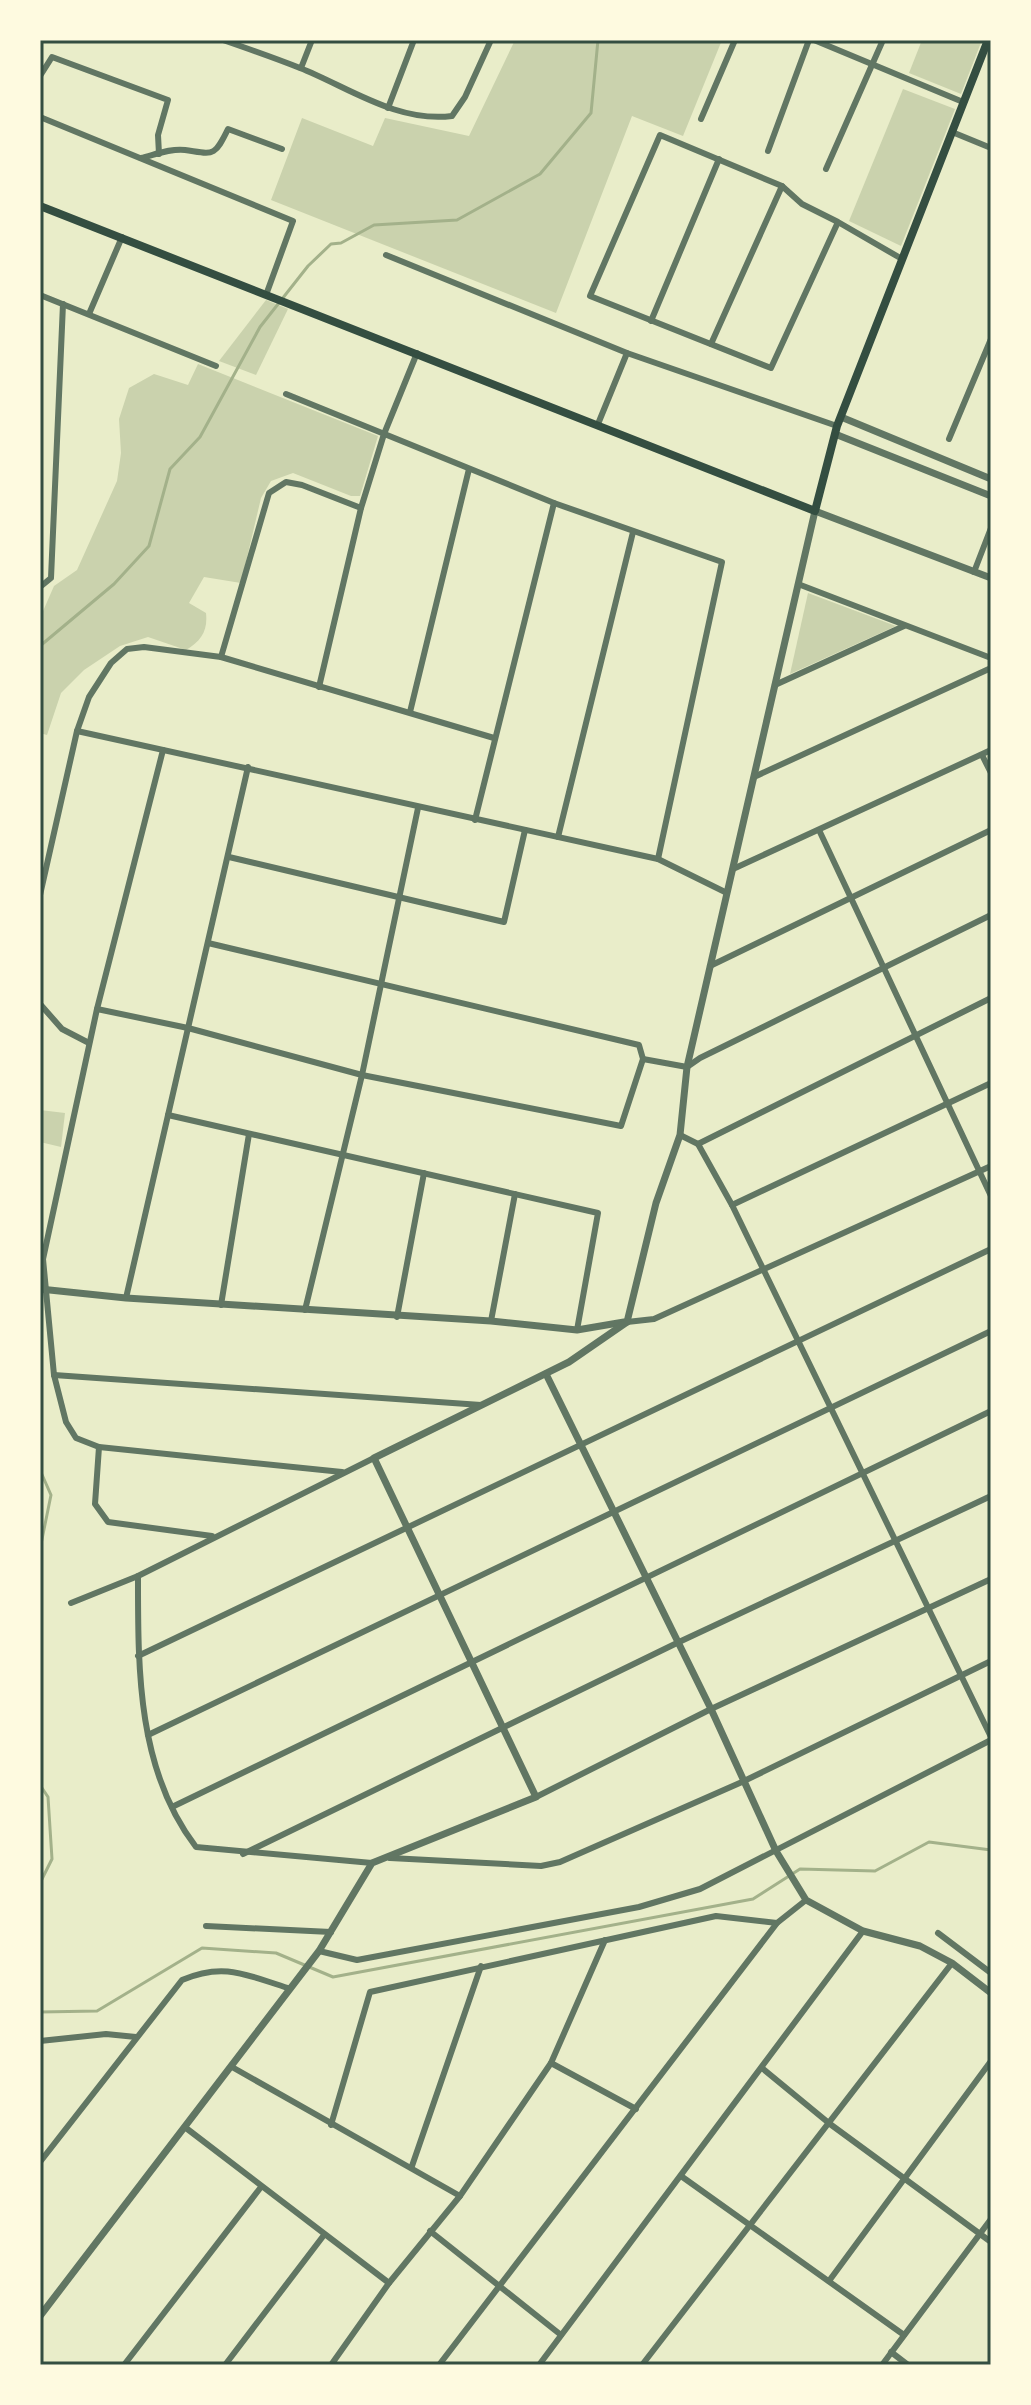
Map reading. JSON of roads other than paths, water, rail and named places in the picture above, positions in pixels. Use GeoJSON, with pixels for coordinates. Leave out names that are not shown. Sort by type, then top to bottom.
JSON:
{"type":"FeatureCollection","features":[{"type":"Feature","properties":{"kind":"main road"},"geometry":{"type":"LineString","coordinates":[[40,206],[815,511],[837,426],[988,40]]}},
{"type":"Feature","properties":{"kind":"street"},"geometry":{"type":"LineString","coordinates":[[223,40],[301,68],[388,108],[434,119],[452,116],[465,97],[491,40]]}},
{"type":"Feature","properties":{"kind":"street"},"geometry":{"type":"LineString","coordinates":[[301,68],[312,40]]}},
{"type":"Feature","properties":{"kind":"street"},"geometry":{"type":"LineString","coordinates":[[388,108],[414,40]]}},
{"type":"Feature","properties":{"kind":"street"},"geometry":{"type":"LineString","coordinates":[[701,119],[735,40]]}},
{"type":"Feature","properties":{"kind":"street"},"geometry":{"type":"LineString","coordinates":[[768,151],[812,40],[963,102]]}},
{"type":"Feature","properties":{"kind":"street"},"geometry":{"type":"LineString","coordinates":[[826,169],[883,40]]}},
{"type":"Feature","properties":{"kind":"street"},"geometry":{"type":"LineString","coordinates":[[40,76],[52,57],[168,100],[158,135],[159,154]]}},
{"type":"Feature","properties":{"kind":"street"},"geometry":{"type":"LineString","coordinates":[[40,117],[293,221],[270,297]]}},
{"type":"Feature","properties":{"kind":"street"},"geometry":{"type":"LineString","coordinates":[[141,158],[184,150],[199,155],[210,154],[220,146],[228,129],[282,149]]}},
{"type":"Feature","properties":{"kind":"street"},"geometry":{"type":"LineString","coordinates":[[952,132],[991,148]]}},
{"type":"Feature","properties":{"kind":"street"},"geometry":{"type":"LineString","coordinates":[[838,222],[771,368],[590,296],[660,135],[782,186],[802,204],[838,222],[902,259]]}},
{"type":"Feature","properties":{"kind":"street"},"geometry":{"type":"LineString","coordinates":[[651,321],[719,159]]}},
{"type":"Feature","properties":{"kind":"street"},"geometry":{"type":"LineString","coordinates":[[711,344],[782,186]]}},
{"type":"Feature","properties":{"kind":"street"},"geometry":{"type":"LineString","coordinates":[[89,314],[122,237]]}},
{"type":"Feature","properties":{"kind":"street"},"geometry":{"type":"LineString","coordinates":[[386,255],[627,353],[991,479]]}},
{"type":"Feature","properties":{"kind":"street"},"geometry":{"type":"LineString","coordinates":[[40,295],[216,366]]}},
{"type":"Feature","properties":{"kind":"street"},"geometry":{"type":"LineString","coordinates":[[40,587],[51,578],[63,304]]}},
{"type":"Feature","properties":{"kind":"street"},"geometry":{"type":"LineString","coordinates":[[949,439],[991,339]]}},
{"type":"Feature","properties":{"kind":"street"},"geometry":{"type":"LineString","coordinates":[[319,687],[361,508],[384,434],[417,353]]}},
{"type":"Feature","properties":{"kind":"street"},"geometry":{"type":"LineString","coordinates":[[598,424],[627,353]]}},
{"type":"Feature","properties":{"kind":"street"},"geometry":{"type":"LineString","coordinates":[[286,394],[554,503],[722,562],[658,859]]}},
{"type":"Feature","properties":{"kind":"street"},"geometry":{"type":"LineString","coordinates":[[837,426],[991,496]]}},
{"type":"Feature","properties":{"kind":"street"},"geometry":{"type":"LineString","coordinates":[[410,712],[469,469]]}},
{"type":"Feature","properties":{"kind":"street"},"geometry":{"type":"LineString","coordinates":[[221,657],[269,493],[286,482],[302,485],[361,508]]}},
{"type":"Feature","properties":{"kind":"street"},"geometry":{"type":"LineString","coordinates":[[475,820],[554,503]]}},
{"type":"Feature","properties":{"kind":"street"},"geometry":{"type":"LineString","coordinates":[[71,1603],[138,1576],[342,1472],[546,1374],[627,1322],[656,1203],[680,1135],[687,1067],[815,511],[991,578]]}},
{"type":"Feature","properties":{"kind":"street"},"geometry":{"type":"LineString","coordinates":[[974,572],[991,528]]}},
{"type":"Feature","properties":{"kind":"street"},"geometry":{"type":"LineString","coordinates":[[558,837],[633,532]]}},
{"type":"Feature","properties":{"kind":"street"},"geometry":{"type":"LineString","coordinates":[[798,584],[991,658]]}},
{"type":"Feature","properties":{"kind":"street"},"geometry":{"type":"LineString","coordinates":[[775,685],[904,626]]}},
{"type":"Feature","properties":{"kind":"street"},"geometry":{"type":"LineString","coordinates":[[40,895],[77,731],[89,697],[111,663],[127,649],[144,647],[221,657],[494,738]]}},
{"type":"Feature","properties":{"kind":"street"},"geometry":{"type":"LineString","coordinates":[[754,777],[991,668]]}},
{"type":"Feature","properties":{"kind":"street"},"geometry":{"type":"LineString","coordinates":[[77,731],[658,859],[727,893]]}},
{"type":"Feature","properties":{"kind":"street"},"geometry":{"type":"LineString","coordinates":[[163,750],[97,1009],[43,1259],[42,1289],[54,1375],[66,1422],[76,1438],[99,1447],[342,1472]]}},
{"type":"Feature","properties":{"kind":"street"},"geometry":{"type":"LineString","coordinates":[[733,869],[991,750]]}},
{"type":"Feature","properties":{"kind":"street"},"geometry":{"type":"LineString","coordinates":[[982,755],[991,773]]}},
{"type":"Feature","properties":{"kind":"street"},"geometry":{"type":"LineString","coordinates":[[126,1298],[248,767]]}},
{"type":"Feature","properties":{"kind":"street"},"geometry":{"type":"LineString","coordinates":[[305,1310],[362,1075],[418,808]]}},
{"type":"Feature","properties":{"kind":"street"},"geometry":{"type":"LineString","coordinates":[[229,857],[504,922],[525,830]]}},
{"type":"Feature","properties":{"kind":"street"},"geometry":{"type":"LineString","coordinates":[[819,830],[991,1196]]}},
{"type":"Feature","properties":{"kind":"street"},"geometry":{"type":"LineString","coordinates":[[710,966],[852,900],[991,830]]}},
{"type":"Feature","properties":{"kind":"street"},"geometry":{"type":"LineString","coordinates":[[643,1059],[687,1067],[991,915]]}},
{"type":"Feature","properties":{"kind":"street"},"geometry":{"type":"LineString","coordinates":[[97,1009],[188,1028],[362,1075],[621,1126],[643,1059],[639,1045],[208,943]]}},
{"type":"Feature","properties":{"kind":"street"},"geometry":{"type":"LineString","coordinates":[[698,1144],[991,998]]}},
{"type":"Feature","properties":{"kind":"street"},"geometry":{"type":"LineString","coordinates":[[40,1004],[62,1029],[89,1043]]}},
{"type":"Feature","properties":{"kind":"street"},"geometry":{"type":"LineString","coordinates":[[732,1205],[991,1083]]}},
{"type":"Feature","properties":{"kind":"street"},"geometry":{"type":"LineString","coordinates":[[168,1115],[598,1213],[577,1330]]}},
{"type":"Feature","properties":{"kind":"street"},"geometry":{"type":"LineString","coordinates":[[221,1305],[249,1134]]}},
{"type":"Feature","properties":{"kind":"street"},"geometry":{"type":"LineString","coordinates":[[319,1951],[357,1960],[639,1907],[700,1889],[991,1739],[732,1205],[698,1144],[680,1135]]}},
{"type":"Feature","properties":{"kind":"street"},"geometry":{"type":"LineString","coordinates":[[42,1289],[126,1298],[491,1321],[577,1330],[654,1319],[991,1166]]}},
{"type":"Feature","properties":{"kind":"street"},"geometry":{"type":"LineString","coordinates":[[397,1317],[424,1173]]}},
{"type":"Feature","properties":{"kind":"street"},"geometry":{"type":"LineString","coordinates":[[491,1321],[515,1194]]}},
{"type":"Feature","properties":{"kind":"street"},"geometry":{"type":"LineString","coordinates":[[138,1656],[991,1249]]}},
{"type":"Feature","properties":{"kind":"street"},"geometry":{"type":"LineString","coordinates":[[148,1735],[991,1331]]}},
{"type":"Feature","properties":{"kind":"street"},"geometry":{"type":"LineString","coordinates":[[546,1374],[679,1642],[776,1851],[806,1900],[863,1931],[920,1946],[952,1963],[991,1993]]}},
{"type":"Feature","properties":{"kind":"street"},"geometry":{"type":"LineString","coordinates":[[54,1375],[484,1405]]}},
{"type":"Feature","properties":{"kind":"street"},"geometry":{"type":"LineString","coordinates":[[172,1807],[472,1659],[991,1411]]}},
{"type":"Feature","properties":{"kind":"street"},"geometry":{"type":"LineString","coordinates":[[99,1447],[95,1504],[108,1522],[213,1536]]}},
{"type":"Feature","properties":{"kind":"street"},"geometry":{"type":"LineString","coordinates":[[374,1458],[536,1797]]}},
{"type":"Feature","properties":{"kind":"street"},"geometry":{"type":"LineString","coordinates":[[243,1854],[679,1642],[991,1496]]}},
{"type":"Feature","properties":{"kind":"street"},"geometry":{"type":"LineString","coordinates":[[138,1576],[138,1656],[149,1748],[179,1825],[196,1847],[243,1854],[372,1863],[536,1797],[711,1709],[991,1579]]}},
{"type":"Feature","properties":{"kind":"street"},"geometry":{"type":"LineString","coordinates":[[390,1858],[541,1866],[582,1854],[742,1782],[991,1661]]}},
{"type":"Feature","properties":{"kind":"street"},"geometry":{"type":"LineString","coordinates":[[40,2316],[319,1951],[372,1863]]}},
{"type":"Feature","properties":{"kind":"street"},"geometry":{"type":"LineString","coordinates":[[439,2365],[777,1923],[806,1900]]}},
{"type":"Feature","properties":{"kind":"street"},"geometry":{"type":"LineString","coordinates":[[331,2125],[370,1992],[716,1916],[777,1923]]}},
{"type":"Feature","properties":{"kind":"street"},"geometry":{"type":"LineString","coordinates":[[206,1926],[331,1932]]}},
{"type":"Feature","properties":{"kind":"street"},"geometry":{"type":"LineString","coordinates":[[539,2365],[863,1931]]}},
{"type":"Feature","properties":{"kind":"street"},"geometry":{"type":"LineString","coordinates":[[938,1933],[991,1973]]}},
{"type":"Feature","properties":{"kind":"street"},"geometry":{"type":"LineString","coordinates":[[331,2365],[389,2283],[460,2196],[551,2063],[606,1940]]}},
{"type":"Feature","properties":{"kind":"street"},"geometry":{"type":"LineString","coordinates":[[642,2365],[952,1963]]}},
{"type":"Feature","properties":{"kind":"street"},"geometry":{"type":"LineString","coordinates":[[412,2166],[481,1966]]}},
{"type":"Feature","properties":{"kind":"street"},"geometry":{"type":"LineString","coordinates":[[40,2162],[182,1980],[205,1970],[228,1969],[290,1986]]}},
{"type":"Feature","properties":{"kind":"street"},"geometry":{"type":"LineString","coordinates":[[40,2041],[106,2034],[136,2037]]}},
{"type":"Feature","properties":{"kind":"street"},"geometry":{"type":"LineString","coordinates":[[829,2281],[991,2061]]}},
{"type":"Feature","properties":{"kind":"street"},"geometry":{"type":"LineString","coordinates":[[551,2063],[636,2109]]}},
{"type":"Feature","properties":{"kind":"street"},"geometry":{"type":"LineString","coordinates":[[232,2067],[331,2125],[412,2166],[460,2196]]}},
{"type":"Feature","properties":{"kind":"street"},"geometry":{"type":"LineString","coordinates":[[762,2068],[830,2124],[991,2242]]}},
{"type":"Feature","properties":{"kind":"street"},"geometry":{"type":"LineString","coordinates":[[186,2128],[389,2283]]}},
{"type":"Feature","properties":{"kind":"street"},"geometry":{"type":"LineString","coordinates":[[681,2176],[904,2335]]}},
{"type":"Feature","properties":{"kind":"street"},"geometry":{"type":"LineString","coordinates":[[124,2365],[261,2187]]}},
{"type":"Feature","properties":{"kind":"street"},"geometry":{"type":"LineString","coordinates":[[882,2365],[991,2219]]}},
{"type":"Feature","properties":{"kind":"street"},"geometry":{"type":"LineString","coordinates":[[430,2231],[561,2335]]}},
{"type":"Feature","properties":{"kind":"street"},"geometry":{"type":"LineString","coordinates":[[225,2365],[324,2235]]}},
{"type":"Feature","properties":{"kind":"street"},"geometry":{"type":"LineString","coordinates":[[891,2352],[908,2365]]}},
{"type":"Feature","properties":{"kind":"waterway"},"geometry":{"type":"LineString","coordinates":[[40,646],[114,584],[149,546],[170,469],[200,437],[260,327],[308,266],[331,244],[341,243],[374,225],[457,220],[540,174],[591,113],[598,40]]}},
{"type":"Feature","properties":{"kind":"waterway"},"geometry":{"type":"LineString","coordinates":[[40,1470],[51,1495],[40,1549]]}},
{"type":"Feature","properties":{"kind":"waterway"},"geometry":{"type":"LineString","coordinates":[[40,1785],[48,1797],[52,1859],[40,1883]]}},
{"type":"Feature","properties":{"kind":"waterway"},"geometry":{"type":"LineString","coordinates":[[40,2012],[97,2011],[202,1948],[276,1953],[333,1977],[753,1899],[800,1869],[875,1871],[929,1842],[991,1850]]}}]}
